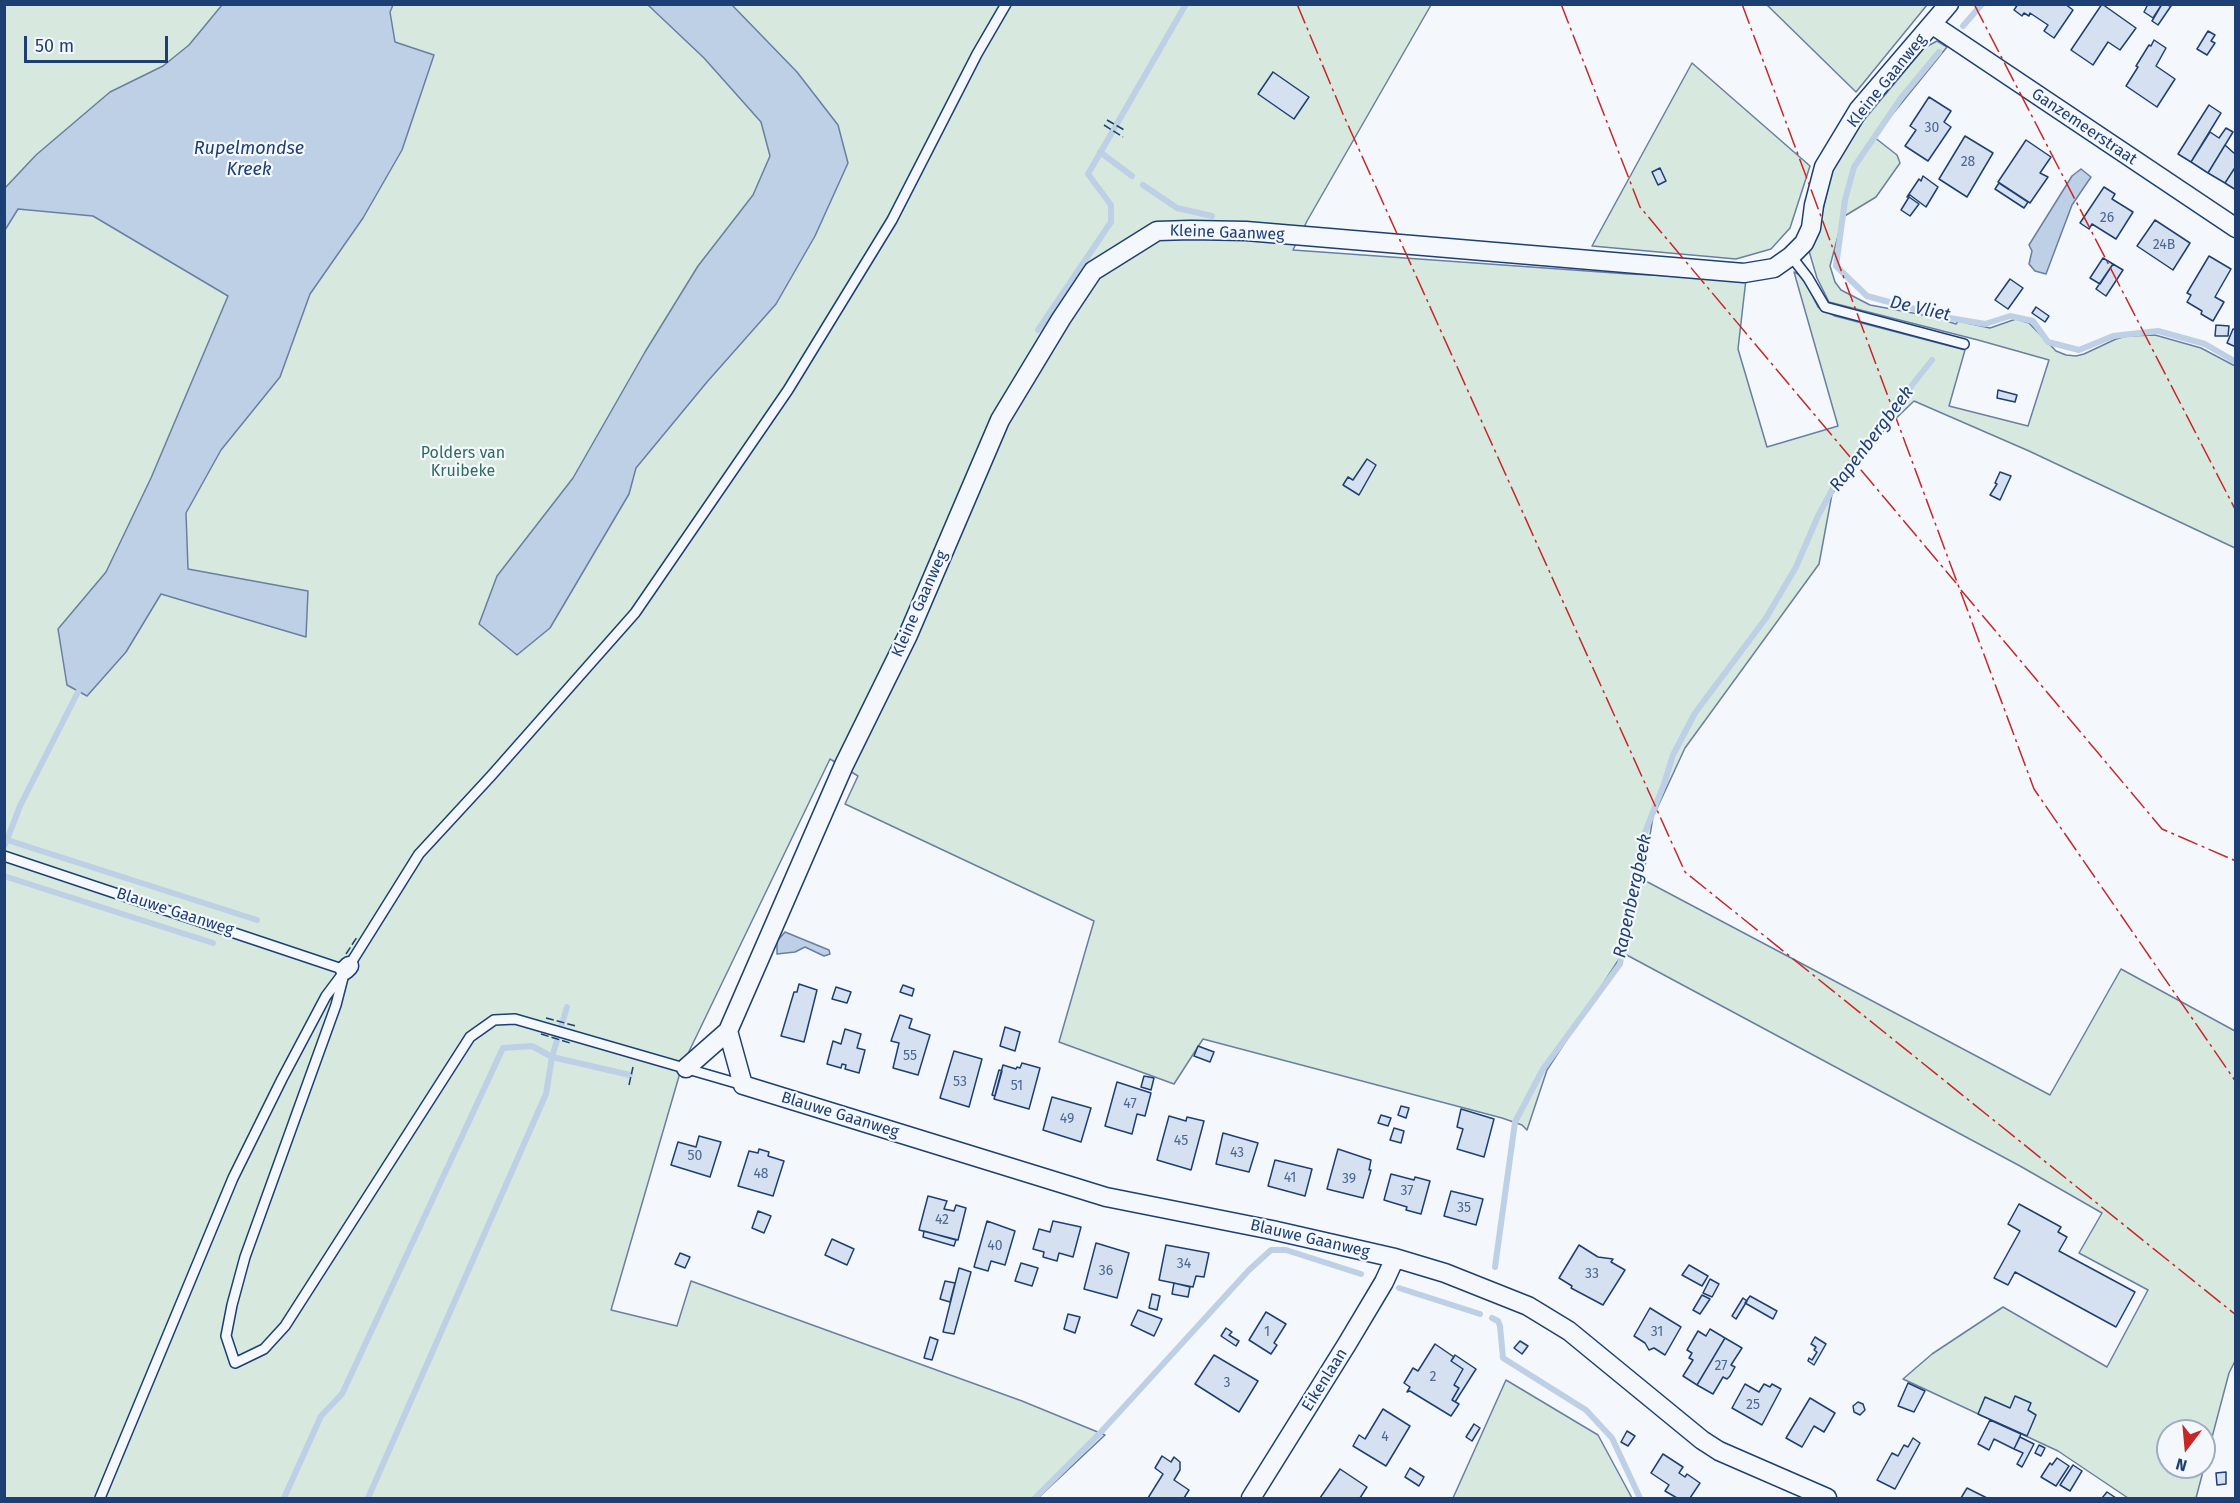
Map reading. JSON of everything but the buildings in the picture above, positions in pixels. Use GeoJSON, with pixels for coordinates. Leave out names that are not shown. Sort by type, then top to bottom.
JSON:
{"type":"FeatureCollection","features":[{"type":"Feature","properties":{"kind":"street","name":"Kleine Gaanweg"},"geometry":{"type":"LineString","coordinates":[[687,1068],[728,1031],[844,765],[908,635],[1000,420],[1060,319],[1093,271],[1157,231],[1191,230],[1246,231],[1744,273],[1774,268],[1804,243],[1811,228],[1814,205],[1824,167],[1859,109],[1949,4]]}},
{"type":"Feature","properties":{"kind":"street","name":"Ganzemeerstraat"},"geometry":{"type":"LineString","coordinates":[[1933,25],[2235,228]]}},
{"type":"Feature","properties":{"kind":"street"},"geometry":{"type":"LineString","coordinates":[[728,1031],[743,1085]]}},
{"type":"Feature","properties":{"kind":"street","name":"Blauwe Gaanweg"},"geometry":{"type":"LineString","coordinates":[[743,1085],[1106,1197],[1272,1230],[1395,1258],[1445,1273],[1528,1306],[1569,1331],[1702,1440],[1719,1451],[1823,1498]]}},
{"type":"Feature","properties":{"kind":"street","name":"Eikenlaan"},"geometry":{"type":"LineString","coordinates":[[1251,1498],[1384,1282],[1395,1258]]}},
{"type":"Feature","properties":{"kind":"lane"},"geometry":{"type":"LineString","coordinates":[[100,1498],[233,1178],[282,1078],[326,996],[363,946],[420,854],[635,613],[788,390],[892,220],[977,54],[1006,4]]}},
{"type":"Feature","properties":{"kind":"lane"},"geometry":{"type":"LineString","coordinates":[[1791,256],[1808,278],[1825,307],[1964,344]]}},
{"type":"Feature","properties":{"kind":"lane","name":"Blauwe Gaanweg"},"geometry":{"type":"LineString","coordinates":[[4,856],[347,968]]}},
{"type":"Feature","properties":{"kind":"lane"},"geometry":{"type":"LineString","coordinates":[[347,968],[336,1005],[245,1257],[226,1336],[235,1363],[264,1349],[285,1326],[470,1037],[494,1020],[514,1018],[743,1085]]}},
{"type":"Feature","properties":{"kind":"green space","name":"Polders van Kruibeke"},"geometry":{"type":"Polygon","coordinates":[[[5,5],[1431,5],[1307,221],[1293,250],[1629,274],[1746,279],[1738,349],[1767,447],[1838,426],[1794,272],[1802,276],[1818,307],[1835,316],[1965,350],[1949,406],[2028,426],[2049,360],[1829,302],[1817,278],[1809,251],[1817,236],[1832,170],[1854,132],[1924,48],[1937,41],[1947,47],[1874,137],[1897,155],[1900,163],[1876,197],[1843,217],[1830,266],[1835,282],[1841,290],[1870,305],[1934,317],[1956,324],[1958,321],[1990,328],[2016,319],[2029,323],[2056,351],[2066,355],[2084,354],[2127,336],[2155,335],[2201,348],[2235,366],[2235,548],[2029,451],[1914,401],[1885,429],[1832,494],[1819,564],[1685,748],[1653,817],[1644,872],[1640,878],[2050,1095],[2121,969],[2235,1031],[2235,1361],[2229,1373],[2216,1422],[2216,1419],[2156,1419],[2156,1479],[2201,1479],[2196,1498],[2128,1498],[2058,1451],[1903,1379],[1932,1354],[2003,1307],[2107,1367],[2148,1290],[2079,1253],[2102,1213],[2020,1166],[1623,953],[1547,1070],[1527,1130],[1522,1125],[1502,1118],[1203,1039],[1174,1084],[1059,1042],[1094,921],[845,804],[858,776],[830,759],[682,1066],[611,1310],[677,1326],[691,1281],[1022,1401],[1105,1435],[1038,1498],[5,1498],[5,5]]]}},
{"type":"Feature","properties":{"kind":"green space"},"geometry":{"type":"Polygon","coordinates":[[[1767,5],[1927,5],[1856,92],[1767,5]]]}},
{"type":"Feature","properties":{"kind":"green space"},"geometry":{"type":"Polygon","coordinates":[[[1692,63],[1810,166],[1790,228],[1771,249],[1736,259],[1592,246],[1692,63]]]}},
{"type":"Feature","properties":{"kind":"green space"},"geometry":{"type":"Polygon","coordinates":[[[1506,1380],[1598,1435],[1632,1498],[1453,1498],[1506,1380]]]}},
{"type":"Feature","properties":{"kind":"water","name":"Rupelmondse Kreek"},"geometry":{"type":"Polygon","coordinates":[[[222,5],[393,5],[390,12],[395,42],[434,55],[402,150],[363,218],[310,294],[280,377],[221,450],[186,513],[188,569],[308,591],[306,637],[161,594],[126,652],[87,696],[67,685],[58,629],[106,572],[151,478],[228,296],[93,216],[18,209],[5,230],[5,188],[36,155],[110,92],[163,66],[189,45],[222,5]]]}},
{"type":"Feature","properties":{"kind":"water"},"geometry":{"type":"Polygon","coordinates":[[[648,5],[732,5],[797,72],[838,125],[848,163],[815,236],[776,304],[707,382],[636,468],[629,494],[550,628],[517,655],[479,624],[497,576],[573,478],[645,352],[698,266],[753,195],[770,156],[761,122],[704,58],[648,5]]]}},
{"type":"Feature","properties":{"kind":"water"},"geometry":{"type":"Polygon","coordinates":[[[2081,169],[2091,177],[2072,205],[2046,274],[2035,271],[2029,264],[2032,251],[2029,245],[2072,176],[2081,169]]]}},
{"type":"Feature","properties":{"kind":"water"},"geometry":{"type":"Polygon","coordinates":[[[785,932],[829,950],[830,954],[824,956],[805,947],[795,952],[777,954],[777,941],[785,932]]]}},
{"type":"Feature","properties":{"kind":"waterway"},"geometry":{"type":"LineString","coordinates":[[1038,330],[1111,222],[1111,205],[1088,174],[1186,4]]}},
{"type":"Feature","properties":{"kind":"waterway","name":"De Vliet"},"geometry":{"type":"LineString","coordinates":[[1963,26],[1982,4]]}},
{"type":"Feature","properties":{"kind":"waterway","name":"De Vliet"},"geometry":{"type":"LineString","coordinates":[[1939,52],[1901,98],[1854,167],[1845,200],[1836,266],[1867,296],[1944,317],[1985,324],[2010,316],[2033,321],[2048,342],[2079,350],[2113,336],[2158,331],[2205,344],[2236,362]]}},
{"type":"Feature","properties":{"kind":"waterway"},"geometry":{"type":"LineString","coordinates":[[1100,152],[1132,176]]}},
{"type":"Feature","properties":{"kind":"waterway"},"geometry":{"type":"LineString","coordinates":[[1143,185],[1177,208],[1212,216]]}},
{"type":"Feature","properties":{"kind":"waterway","name":"Rapenbergbeek"},"geometry":{"type":"LineString","coordinates":[[1495,1267],[1515,1122],[1543,1069],[1620,964],[1642,840],[1673,755],[1695,713],[1766,618],[1796,567],[1818,516],[1839,477],[1932,360]]}},
{"type":"Feature","properties":{"kind":"waterway"},"geometry":{"type":"LineString","coordinates":[[5,845],[20,806],[78,692]]}},
{"type":"Feature","properties":{"kind":"waterway"},"geometry":{"type":"LineString","coordinates":[[4,839],[257,920]]}},
{"type":"Feature","properties":{"kind":"waterway"},"geometry":{"type":"LineString","coordinates":[[4,876],[213,943]]}},
{"type":"Feature","properties":{"kind":"waterway"},"geometry":{"type":"LineString","coordinates":[[567,1007],[552,1057],[630,1075]]}},
{"type":"Feature","properties":{"kind":"waterway"},"geometry":{"type":"LineString","coordinates":[[284,1498],[321,1416],[342,1394],[503,1048],[532,1046],[552,1057],[546,1094],[368,1498]]}},
{"type":"Feature","properties":{"kind":"waterway"},"geometry":{"type":"LineString","coordinates":[[1035,1498],[1101,1432],[1249,1270],[1271,1250],[1286,1250],[1361,1274]]}},
{"type":"Feature","properties":{"kind":"waterway"},"geometry":{"type":"LineString","coordinates":[[1399,1288],[1480,1314]]}},
{"type":"Feature","properties":{"kind":"waterway","name":"Rapenbergbeek"},"geometry":{"type":"LineString","coordinates":[[1492,1318],[1498,1321],[1500,1326],[1503,1358],[1586,1410],[1612,1438],[1640,1498]]}},
{"type":"Feature","properties":{"kind":"fence"},"geometry":{"type":"LineString","coordinates":[[1107,120],[1126,131]]}},
{"type":"Feature","properties":{"kind":"fence"},"geometry":{"type":"LineString","coordinates":[[1104,125],[1123,137]]}},
{"type":"Feature","properties":{"kind":"fence"},"geometry":{"type":"LineString","coordinates":[[346,954],[357,937]]}},
{"type":"Feature","properties":{"kind":"fence"},"geometry":{"type":"LineString","coordinates":[[546,1018],[576,1026]]}},
{"type":"Feature","properties":{"kind":"fence"},"geometry":{"type":"LineString","coordinates":[[541,1034],[570,1043]]}},
{"type":"Feature","properties":{"kind":"fence"},"geometry":{"type":"LineString","coordinates":[[629,1085],[633,1067]]}},
{"type":"Feature","properties":{"kind":"power"},"geometry":{"type":"LineString","coordinates":[[1297,4],[1343,114],[1685,872],[2236,1315]]}},
{"type":"Feature","properties":{"kind":"power"},"geometry":{"type":"LineString","coordinates":[[1561,4],[1640,207],[1956,583]]}},
{"type":"Feature","properties":{"kind":"power"},"geometry":{"type":"LineString","coordinates":[[1742,4],[2034,789],[2236,1082]]}},
{"type":"Feature","properties":{"kind":"power"},"geometry":{"type":"LineString","coordinates":[[1974,4],[2236,511]]}},
{"type":"Feature","properties":{"kind":"power"},"geometry":{"type":"LineString","coordinates":[[1961,590],[2162,829],[2236,861]]}}]}
